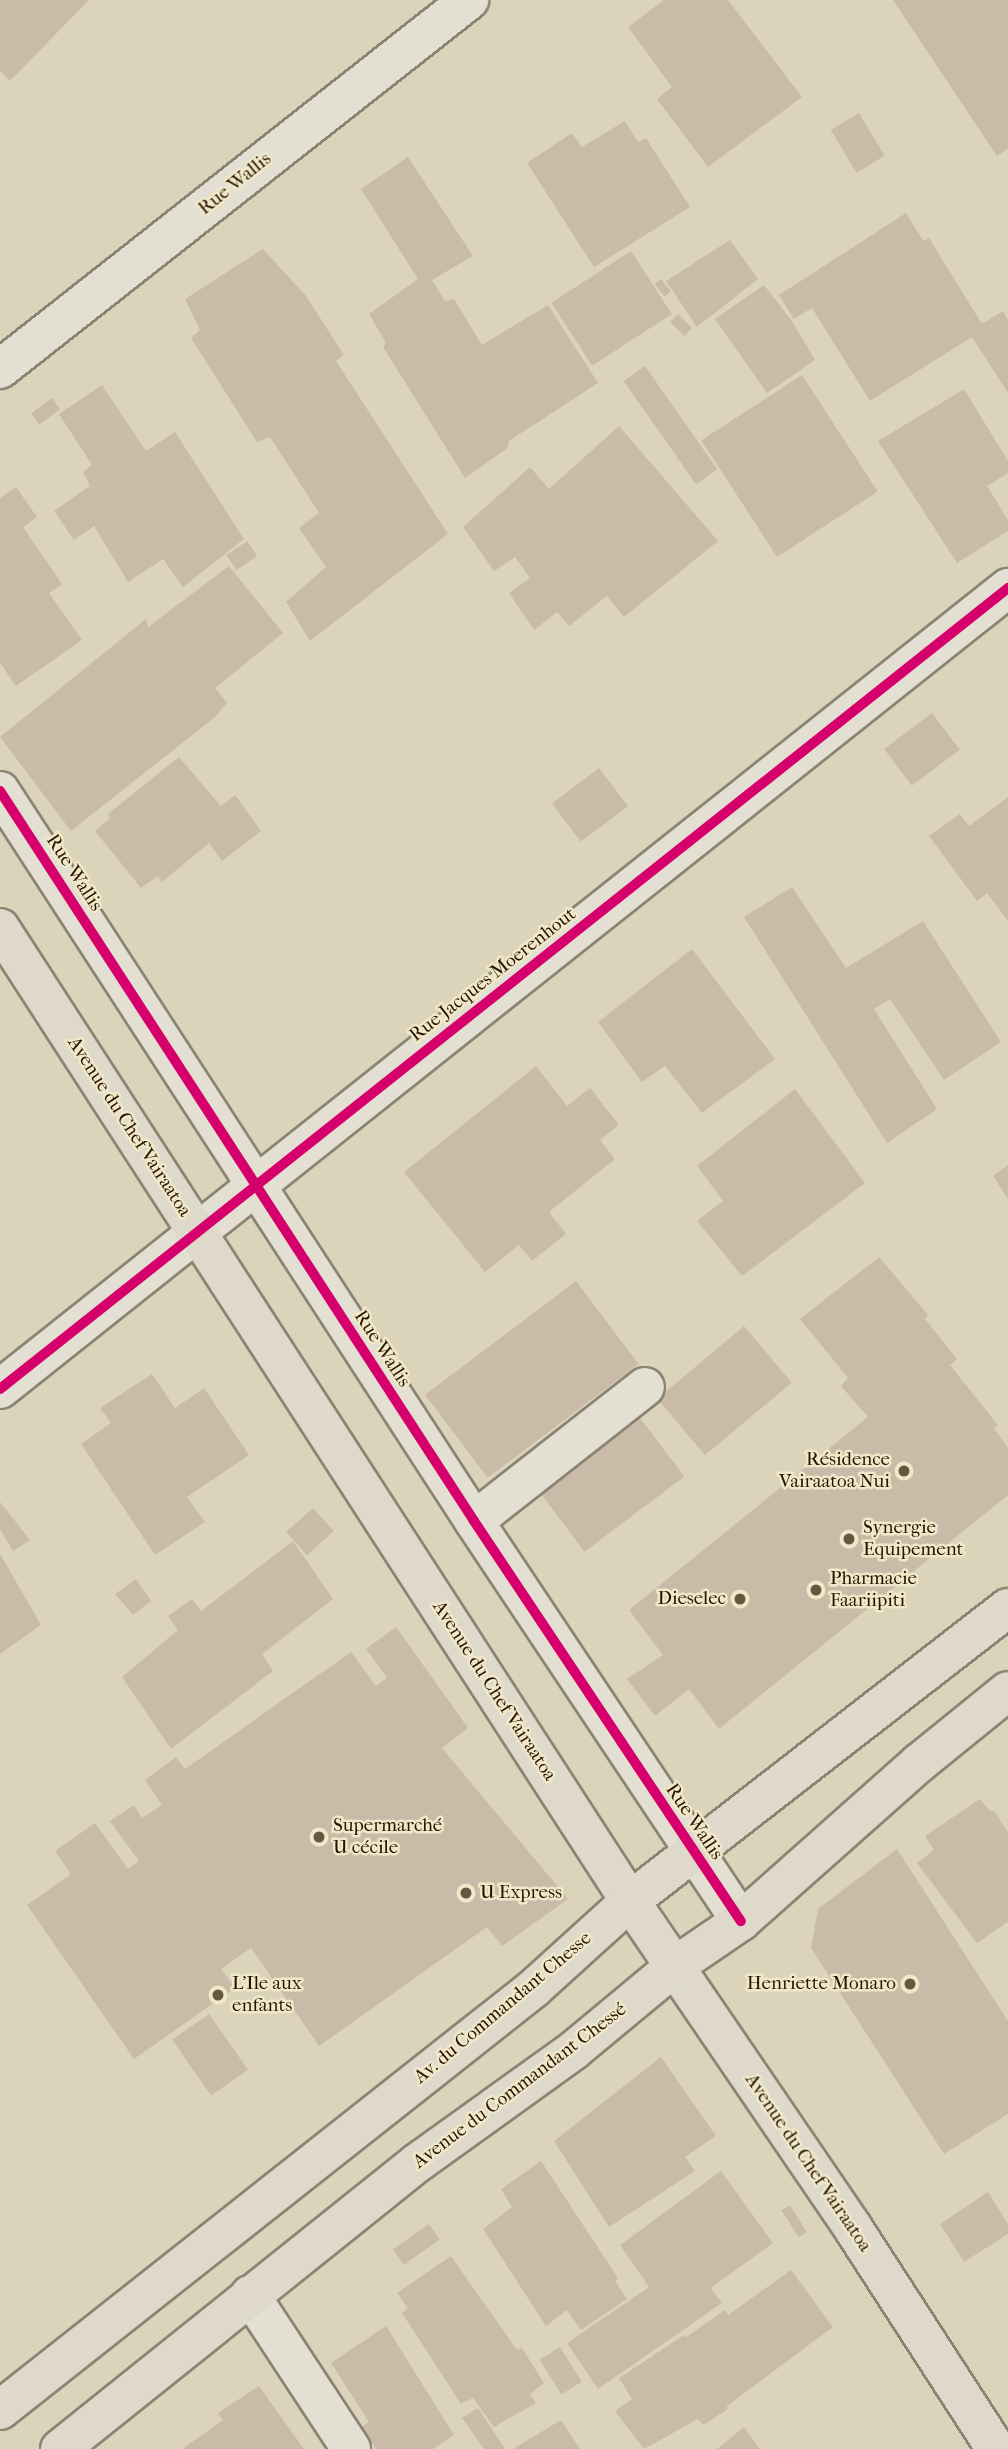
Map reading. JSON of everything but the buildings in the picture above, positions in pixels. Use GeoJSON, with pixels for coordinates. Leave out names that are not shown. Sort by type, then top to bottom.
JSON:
{"type":"FeatureCollection","features":[{"type":"Feature","properties":{"kind":"main road","name":"Avenue du Chef Vairaatoa"},"geometry":{"type":"LineString","coordinates":[[0,928],[630,1901],[846,2217],[996,2449]]}},
{"type":"Feature","properties":{"kind":"main road","name":"Av. du Commandant Chesse"},"geometry":{"type":"LineString","coordinates":[[0,2410],[533,1989],[630,1901],[1008,1608]]}},
{"type":"Feature","properties":{"kind":"main road","name":"Avenue du Commandant Chessé"},"geometry":{"type":"LineString","coordinates":[[60,2449],[417,2163],[574,2050],[675,1966],[741,1921],[919,1763],[1008,1691]]}},
{"type":"Feature","properties":{"kind":"street","name":"Rue Wallis"},"geometry":{"type":"LineString","coordinates":[[0,369],[469,0]]}},
{"type":"Feature","properties":{"kind":"street","name":"Rue Jacques Moerenhout"},"geometry":{"type":"LineString","coordinates":[[0,1389],[1008,588]]}},
{"type":"Feature","properties":{"kind":"street","name":"Rue Wallis"},"geometry":{"type":"LineString","coordinates":[[0,791],[474,1521],[693,1853],[741,1921]]}},
{"type":"Feature","properties":{"kind":"street"},"geometry":{"type":"LineString","coordinates":[[474,1521],[645,1387]]}},
{"type":"Feature","properties":{"kind":"street"},"geometry":{"type":"LineString","coordinates":[[250,2295],[351,2449]]}},
{"type":"Feature","properties":{"kind":"cycle path"},"geometry":{"type":"LineString","coordinates":[[0,1389],[1008,588]]}},
{"type":"Feature","properties":{"kind":"cycle path"},"geometry":{"type":"LineString","coordinates":[[0,791],[474,1521],[741,1921]]}},
{"type":"Feature","properties":{"kind":"place","name":"Résidence Vairaatoa Nui"},"geometry":{"type":"Point","coordinates":[904,1471]}},
{"type":"Feature","properties":{"kind":"place","name":"Synergie Equipement"},"geometry":{"type":"Point","coordinates":[849,1539]}},
{"type":"Feature","properties":{"kind":"place","name":"Pharmacie Faariipiti"},"geometry":{"type":"Point","coordinates":[816,1590]}},
{"type":"Feature","properties":{"kind":"place","name":"Dieselec"},"geometry":{"type":"Point","coordinates":[740,1599]}},
{"type":"Feature","properties":{"kind":"place","name":"Supermarché U cécile"},"geometry":{"type":"Point","coordinates":[319,1837]}},
{"type":"Feature","properties":{"kind":"place","name":"U Express"},"geometry":{"type":"Point","coordinates":[466,1893]}},
{"type":"Feature","properties":{"kind":"place","name":"Henriette Monaro"},"geometry":{"type":"Point","coordinates":[910,1984]}},
{"type":"Feature","properties":{"kind":"place","name":"L'Ile aux enfants"},"geometry":{"type":"Point","coordinates":[218,1995]}}]}
